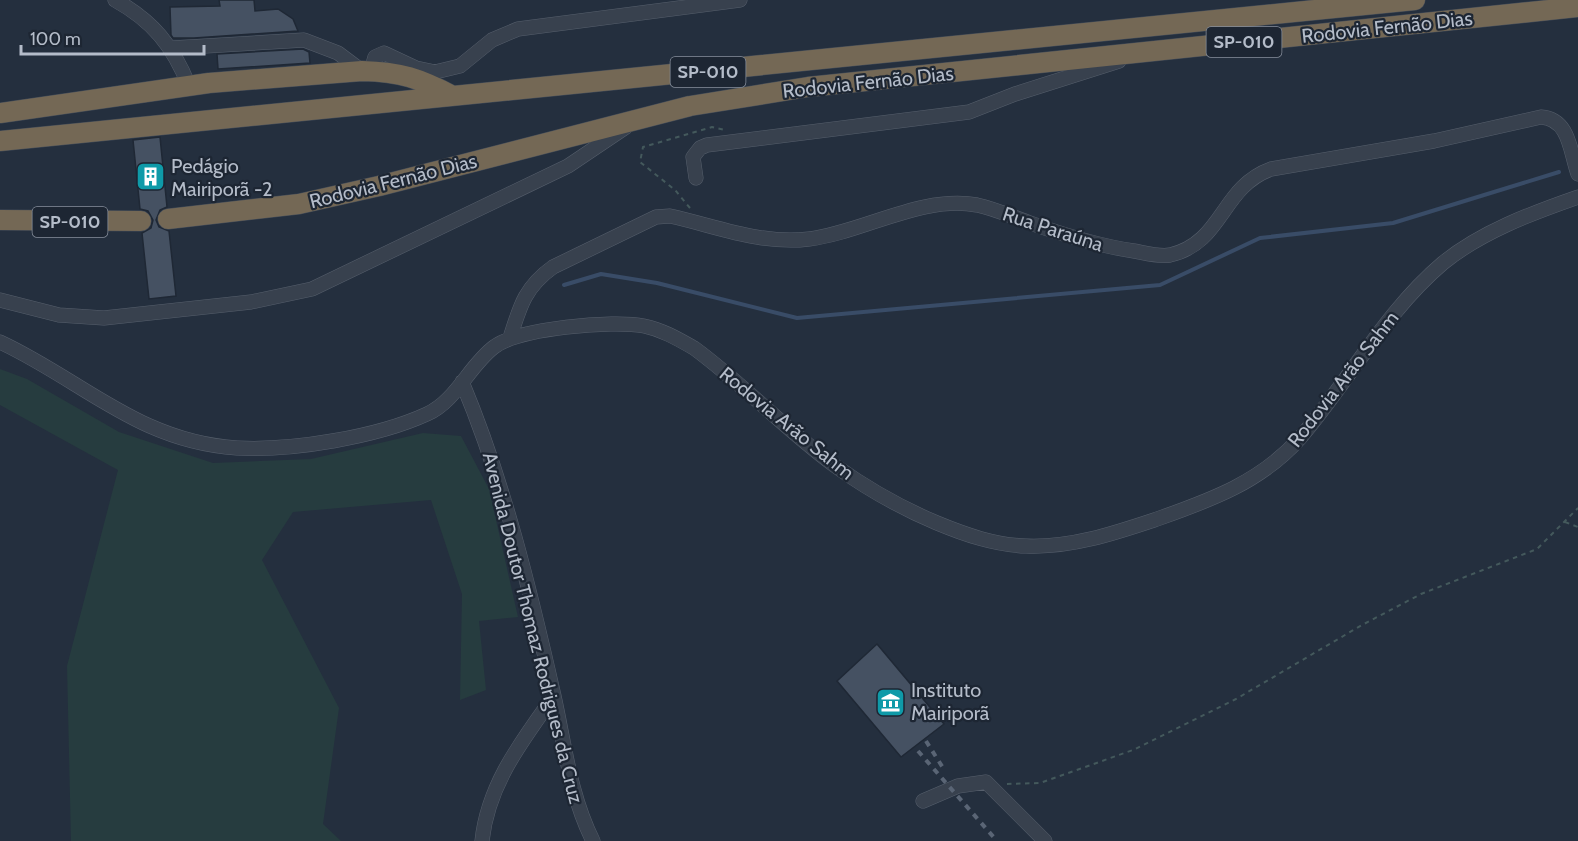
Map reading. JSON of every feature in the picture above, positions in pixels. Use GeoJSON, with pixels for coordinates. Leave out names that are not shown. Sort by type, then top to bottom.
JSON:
{"type":"FeatureCollection","features":[{"type":"Feature","properties":{"kind":"highway","name":"Rodovia Fernão Dias"},"geometry":{"type":"LineString","coordinates":[[0,141],[1415,0]]}},
{"type":"Feature","properties":{"kind":"highway","name":"Rodovia Fernão Dias"},"geometry":{"type":"LineString","coordinates":[[168,219],[299,204],[690,106],[808,87],[1578,8]]}},
{"type":"Feature","properties":{"kind":"highway"},"geometry":{"type":"LineString","coordinates":[[0,113],[189,86],[367,71],[418,78],[453,96]]}},
{"type":"Feature","properties":{"kind":"highway","name":"SP-010"},"geometry":{"type":"LineString","coordinates":[[0,220],[141,221]]}},
{"type":"Feature","properties":{"kind":"street"},"geometry":{"type":"LineString","coordinates":[[115,0],[154,26],[172,48],[189,86]]}},
{"type":"Feature","properties":{"kind":"street"},"geometry":{"type":"LineString","coordinates":[[172,48],[304,40],[320,44],[367,71],[375,57],[384,53],[416,68],[435,72],[460,66],[492,40],[518,29],[690,3],[740,0]]}},
{"type":"Feature","properties":{"kind":"street"},"geometry":{"type":"LineString","coordinates":[[696,178],[693,158],[700,148],[707,145],[969,112],[1015,93],[1145,53]]}},
{"type":"Feature","properties":{"kind":"street","name":"Rua Paraúna"},"geometry":{"type":"LineString","coordinates":[[510,338],[526,293],[538,278],[553,267],[656,217],[670,216],[758,237],[807,239],[922,209],[959,203],[978,205],[1075,238],[1110,247],[1168,255],[1185,250],[1201,240],[1244,183],[1271,169],[1434,141],[1541,117],[1551,118],[1562,126],[1578,174]]}},
{"type":"Feature","properties":{"kind":"street"},"geometry":{"type":"LineString","coordinates":[[0,300],[58,315],[104,318],[251,302],[312,289],[568,166],[635,120]]}},
{"type":"Feature","properties":{"kind":"street","name":"Rodovia Arão Sahm"},"geometry":{"type":"LineString","coordinates":[[0,342],[30,357],[106,405],[145,424],[200,442],[235,448],[265,448],[336,441],[409,421],[429,413],[444,402],[480,358],[510,338],[587,326],[622,324],[644,326],[667,333],[720,367],[835,466],[898,505],[962,533],[993,542],[1026,546],[1056,545],[1090,540],[1124,530],[1243,486],[1272,465],[1298,440],[1389,319],[1444,262],[1474,242],[1519,219],[1578,197]]}},
{"type":"Feature","properties":{"kind":"street","name":"Avenida Doutor Thomaz Rodrigues da Cruz"},"geometry":{"type":"LineString","coordinates":[[462,382],[486,439],[504,498],[554,696],[574,794],[580,816],[593,841]]}},
{"type":"Feature","properties":{"kind":"street"},"geometry":{"type":"LineString","coordinates":[[482,841],[485,816],[499,780],[518,747],[554,696]]}},
{"type":"Feature","properties":{"kind":"street"},"geometry":{"type":"LineString","coordinates":[[923,801],[957,786],[986,782],[1045,841]]}},
{"type":"Feature","properties":{"kind":"path"},"geometry":{"type":"LineString","coordinates":[[986,782],[1040,783],[1133,750],[1236,699],[1362,625],[1421,594],[1537,549],[1578,508]]}},
{"type":"Feature","properties":{"kind":"path"},"geometry":{"type":"LineString","coordinates":[[1565,522],[1578,527]]}},
{"type":"Feature","properties":{"kind":"green space"},"geometry":{"type":"Polygon","coordinates":[[[0,369],[27,379],[119,432],[213,463],[311,459],[423,433],[461,436],[489,489],[518,617],[479,621],[486,690],[460,700],[462,594],[431,500],[293,512],[262,560],[339,708],[323,824],[341,841],[71,841],[67,666],[118,470],[0,405],[0,369]]]}},
{"type":"Feature","properties":{"kind":"building"},"geometry":{"type":"Polygon","coordinates":[[[219,0],[254,0],[255,11],[278,9],[293,19],[298,31],[173,38],[170,7],[220,6],[219,0]]]}},
{"type":"Feature","properties":{"kind":"building"},"geometry":{"type":"Polygon","coordinates":[[[303,49],[309,52],[310,63],[218,69],[217,54],[303,49]]]}},
{"type":"Feature","properties":{"kind":"building","name":"Pedágio Mairiporã -2"},"geometry":{"type":"Polygon","coordinates":[[[160,137],[167,207],[160,210],[156,220],[159,227],[169,231],[176,296],[149,299],[142,233],[151,228],[153,220],[148,211],[140,209],[133,140],[160,137]]]}},
{"type":"Feature","properties":{"kind":"building","name":"Instituto Mairiporã"},"geometry":{"type":"Polygon","coordinates":[[[877,644],[944,724],[901,757],[837,681],[877,644]]]}},
{"type":"Feature","properties":{"kind":"waterway"},"geometry":{"type":"LineString","coordinates":[[564,285],[601,274],[657,283],[797,318],[1160,285],[1260,238],[1393,223],[1559,172]]}},
{"type":"Feature","properties":{"kind":"railway"},"geometry":{"type":"LineString","coordinates":[[926,741],[945,771]]}},
{"type":"Feature","properties":{"kind":"railway"},"geometry":{"type":"LineString","coordinates":[[918,751],[997,841]]}},
{"type":"Feature","properties":{"kind":"place","name":"Pedágio Mairiporã -2"},"geometry":{"type":"Point","coordinates":[150,177]}},
{"type":"Feature","properties":{"kind":"place","name":"Instituto Mairiporã"},"geometry":{"type":"Point","coordinates":[890,702]}}]}
